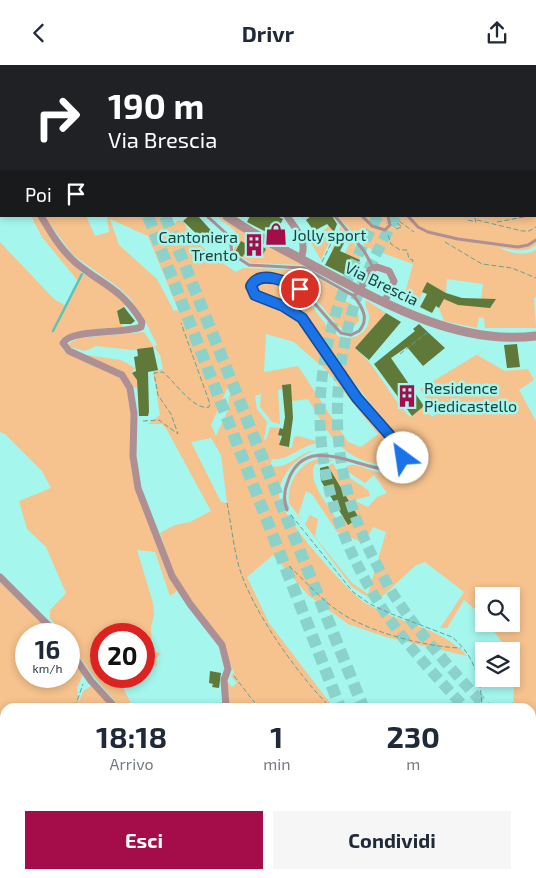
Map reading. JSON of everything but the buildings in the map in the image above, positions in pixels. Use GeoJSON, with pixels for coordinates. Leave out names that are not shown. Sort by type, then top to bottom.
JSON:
{"type":"FeatureCollection","features":[{"type":"Feature","properties":{"kind":"street"},"geometry":{"type":"LineString","coordinates":[[42,217],[66,253],[77,264],[124,296],[142,322],[141,327],[130,331],[80,335],[67,338],[63,343],[69,351],[122,375],[130,388],[134,416],[133,456],[138,488],[172,576],[190,604],[222,645],[228,669],[224,680],[226,703]]}},
{"type":"Feature","properties":{"kind":"street","name":"Via Brescia"},"geometry":{"type":"LineString","coordinates":[[229,217],[302,256],[357,293],[454,328],[489,335],[536,336]]}},
{"type":"Feature","properties":{"kind":"street"},"geometry":{"type":"LineString","coordinates":[[288,217],[304,241],[302,256]]}},
{"type":"Feature","properties":{"kind":"street"},"geometry":{"type":"LineString","coordinates":[[357,293],[374,268],[382,267],[390,271],[394,278],[384,303]]}},
{"type":"Feature","properties":{"kind":"street"},"geometry":{"type":"LineString","coordinates":[[0,577],[46,623]]}},
{"type":"Feature","properties":{"kind":"street"},"geometry":{"type":"LineString","coordinates":[[80,665],[111,703]]}},
{"type":"Feature","properties":{"kind":"lane"},"geometry":{"type":"LineString","coordinates":[[208,217],[230,237],[232,254],[249,265],[304,268],[357,293]]}},
{"type":"Feature","properties":{"kind":"lane"},"geometry":{"type":"LineString","coordinates":[[336,217],[364,251],[374,268]]}},
{"type":"Feature","properties":{"kind":"lane"},"geometry":{"type":"LineString","coordinates":[[363,217],[376,228],[387,229],[390,225],[388,217]]}},
{"type":"Feature","properties":{"kind":"lane"},"geometry":{"type":"LineString","coordinates":[[409,217],[418,227],[428,232],[458,239],[518,247],[528,245],[536,240]]}},
{"type":"Feature","properties":{"kind":"lane","name":"Via Brescia"},"geometry":{"type":"LineString","coordinates":[[288,510],[284,502],[289,478],[296,467],[308,458],[334,455],[388,470],[399,465],[403,458],[400,447],[357,398],[302,318],[283,306],[255,295],[251,286],[256,279],[263,277],[283,281],[300,289],[341,333],[346,335],[359,331],[364,322],[363,308],[357,293]]}},
{"type":"Feature","properties":{"kind":"path"},"geometry":{"type":"LineString","coordinates":[[497,223],[523,217]]}},
{"type":"Feature","properties":{"kind":"path"},"geometry":{"type":"LineString","coordinates":[[468,220],[476,222],[477,219],[497,223],[522,231],[529,231],[535,227]]}},
{"type":"Feature","properties":{"kind":"path"},"geometry":{"type":"LineString","coordinates":[[302,256],[321,264],[340,221]]}},
{"type":"Feature","properties":{"kind":"path"},"geometry":{"type":"LineString","coordinates":[[387,229],[391,244],[400,250],[407,250],[409,259],[413,260],[412,264]]}},
{"type":"Feature","properties":{"kind":"path"},"geometry":{"type":"LineString","coordinates":[[445,241],[482,264],[512,268],[536,278]]}},
{"type":"Feature","properties":{"kind":"path"},"geometry":{"type":"LineString","coordinates":[[148,422],[159,420],[178,434],[171,414],[158,395],[154,373],[163,372],[186,396],[202,407],[209,407],[210,404],[181,323]]}},
{"type":"Feature","properties":{"kind":"path"},"geometry":{"type":"LineString","coordinates":[[400,354],[434,327]]}},
{"type":"Feature","properties":{"kind":"path"},"geometry":{"type":"LineString","coordinates":[[227,503],[238,564],[250,594],[278,643],[327,703]]}},
{"type":"Feature","properties":{"kind":"path"},"geometry":{"type":"LineString","coordinates":[[288,510],[353,592],[370,604],[389,613],[452,637],[463,648],[477,670],[481,703]]}},
{"type":"Feature","properties":{"kind":"path"},"geometry":{"type":"LineString","coordinates":[[289,566],[335,609],[357,622],[415,640],[463,648]]}},
{"type":"Feature","properties":{"kind":"path"},"geometry":{"type":"LineString","coordinates":[[76,703],[86,674]]}},
{"type":"Feature","properties":{"kind":"path"},"geometry":{"type":"LineString","coordinates":[[233,675],[255,703]]}},
{"type":"Feature","properties":{"kind":"shaded area"},"geometry":{"type":"Polygon","coordinates":[[[32,217],[41,217],[82,274],[90,277],[128,304],[117,311],[120,324],[122,323],[123,327],[70,334],[59,342],[68,354],[121,377],[131,395],[132,466],[178,590],[170,596],[155,552],[137,550],[153,603],[154,615],[152,623],[90,623],[90,670],[80,657],[80,623],[54,623],[50,618],[50,610],[66,593],[46,547],[27,529],[19,501],[51,488],[42,471],[5,434],[0,432],[0,242],[54,299],[66,306],[78,281],[42,237],[32,217]]]}},
{"type":"Feature","properties":{"kind":"shaded area"},"geometry":{"type":"Polygon","coordinates":[[[45,217],[86,217],[95,236],[109,232],[107,217],[159,217],[172,226],[178,220],[183,221],[195,240],[236,272],[243,268],[303,270],[339,290],[342,300],[352,305],[358,313],[359,321],[351,329],[343,329],[337,325],[309,292],[292,281],[264,274],[255,275],[248,280],[248,289],[251,295],[258,301],[295,317],[307,328],[348,392],[398,451],[398,458],[395,463],[382,465],[357,458],[347,452],[332,437],[308,399],[292,401],[291,384],[282,385],[283,389],[278,390],[280,424],[272,422],[260,407],[261,394],[255,396],[257,409],[267,422],[264,439],[266,440],[270,427],[280,428],[280,445],[292,448],[294,437],[298,436],[327,444],[311,445],[286,457],[272,459],[270,466],[282,466],[303,454],[315,450],[302,457],[286,473],[279,495],[282,505],[301,534],[329,568],[355,595],[377,609],[445,638],[467,656],[386,637],[348,624],[308,595],[273,555],[247,577],[269,623],[330,703],[228,703],[226,680],[232,687],[237,683],[231,676],[234,673],[220,637],[185,592],[172,569],[160,533],[175,525],[190,522],[211,511],[167,430],[162,424],[148,424],[160,415],[153,371],[163,369],[160,355],[154,347],[157,345],[144,318],[129,297],[73,255],[45,217]],[[110,219],[119,245],[157,279],[174,311],[178,310],[193,346],[148,236],[110,219]],[[266,334],[264,372],[298,366],[348,442],[361,447],[378,434],[327,371],[294,342],[266,334]],[[238,382],[227,389],[211,425],[216,436],[228,410],[229,396],[238,382]],[[211,438],[191,442],[221,502],[227,503],[221,455],[211,438]]]}},
{"type":"Feature","properties":{"kind":"shaded area"},"geometry":{"type":"Polygon","coordinates":[[[218,217],[223,217],[248,235],[305,265],[251,263],[233,251],[237,243],[235,231],[218,217]]]}},
{"type":"Feature","properties":{"kind":"shaded area"},"geometry":{"type":"Polygon","coordinates":[[[338,217],[536,217],[536,245],[523,250],[500,248],[518,253],[536,250],[536,297],[534,298],[536,328],[485,328],[484,318],[479,317],[477,328],[444,321],[439,308],[444,299],[479,307],[492,306],[495,300],[481,300],[483,284],[447,279],[446,293],[427,282],[417,305],[403,300],[413,264],[366,247],[338,217]]]}},
{"type":"Feature","properties":{"kind":"shaded area"},"geometry":{"type":"Polygon","coordinates":[[[329,226],[334,232],[321,260],[310,241],[329,226]]]}},
{"type":"Feature","properties":{"kind":"shaded area"},"geometry":{"type":"Polygon","coordinates":[[[341,226],[360,256],[360,260],[351,257],[343,274],[339,269],[349,244],[338,240],[332,252],[341,226]]]}},
{"type":"Feature","properties":{"kind":"shaded area"},"geometry":{"type":"Polygon","coordinates":[[[264,281],[293,288],[303,295],[323,321],[342,338],[353,338],[365,330],[369,321],[366,300],[386,313],[355,348],[370,364],[410,417],[424,406],[432,417],[438,412],[435,407],[433,409],[420,389],[491,346],[477,355],[505,371],[528,369],[534,380],[519,390],[536,421],[536,703],[513,703],[514,687],[520,687],[520,642],[502,642],[495,632],[520,632],[520,587],[475,587],[475,609],[464,600],[447,628],[440,628],[464,592],[425,562],[416,565],[376,602],[352,587],[303,522],[305,524],[310,515],[318,519],[315,537],[352,583],[368,594],[386,532],[373,527],[364,543],[337,532],[312,494],[306,491],[298,515],[289,503],[291,484],[301,469],[308,463],[316,460],[324,458],[334,460],[315,464],[313,477],[319,492],[336,518],[342,515],[348,524],[359,518],[328,466],[333,463],[336,469],[368,490],[370,496],[353,500],[368,507],[377,497],[387,493],[374,475],[365,483],[347,471],[346,467],[351,465],[378,473],[394,473],[406,465],[408,451],[337,361],[303,311],[293,305],[266,297],[260,293],[257,285],[264,281]]]}},
{"type":"Feature","properties":{"kind":"shaded area"},"geometry":{"type":"Polygon","coordinates":[[[144,332],[154,347],[133,350],[96,346],[85,351],[70,347],[69,343],[79,338],[144,332]]]}},
{"type":"Feature","properties":{"kind":"shaded area"},"geometry":{"type":"Polygon","coordinates":[[[86,355],[121,360],[135,368],[132,373],[137,380],[137,388],[134,387],[122,371],[86,355]]]}},
{"type":"Feature","properties":{"kind":"shaded area"},"geometry":{"type":"Polygon","coordinates":[[[0,582],[42,623],[15,623],[15,688],[77,688],[79,702],[83,691],[90,687],[96,688],[109,703],[0,703],[0,582]]]}},
{"type":"Feature","properties":{"kind":"shaded area"},"geometry":{"type":"Polygon","coordinates":[[[155,651],[161,654],[156,658],[157,666],[155,666],[155,651]]]}},
{"type":"Feature","properties":{"kind":"shaded area"},"geometry":{"type":"Polygon","coordinates":[[[80,670],[83,674],[80,681],[80,670]]]}},
{"type":"Feature","properties":{"kind":"shaded area"},"geometry":{"type":"Polygon","coordinates":[[[104,688],[124,688],[131,703],[117,703],[104,688]]]}},
{"type":"Feature","properties":{"kind":"waterway"},"geometry":{"type":"LineString","coordinates":[[53,331],[82,274]]}},
{"type":"Feature","properties":{"kind":"tunnel"},"geometry":{"type":"LineString","coordinates":[[148,217],[338,703]]}},
{"type":"Feature","properties":{"kind":"tunnel"},"geometry":{"type":"LineString","coordinates":[[165,217],[361,703]]}},
{"type":"Feature","properties":{"kind":"tunnel"},"geometry":{"type":"LineString","coordinates":[[378,217],[353,266],[335,316],[324,365],[320,413],[324,461],[335,510],[354,559],[391,621],[432,672],[460,703]]}},
{"type":"Feature","properties":{"kind":"tunnel"},"geometry":{"type":"LineString","coordinates":[[395,217],[361,287],[352,312],[344,346],[337,411],[343,474],[351,505],[363,536],[392,592],[428,642],[482,703]]}},
{"type":"Feature","properties":{"kind":"place","name":"Jolly sport"},"geometry":{"type":"Point","coordinates":[276,234]}},
{"type":"Feature","properties":{"kind":"place","name":"Cantoniera Trento"},"geometry":{"type":"Point","coordinates":[254,245]}},
{"type":"Feature","properties":{"kind":"place","name":"Residence Piedicastello"},"geometry":{"type":"Point","coordinates":[407,396]}},
{"type":"Feature","properties":{"kind":"route"},"geometry":{"type":"LineString","coordinates":[[300,289],[283,281],[263,277],[256,279],[251,286],[255,295],[268,302],[294,311],[302,318],[357,398],[400,447],[403,458]]}}]}
